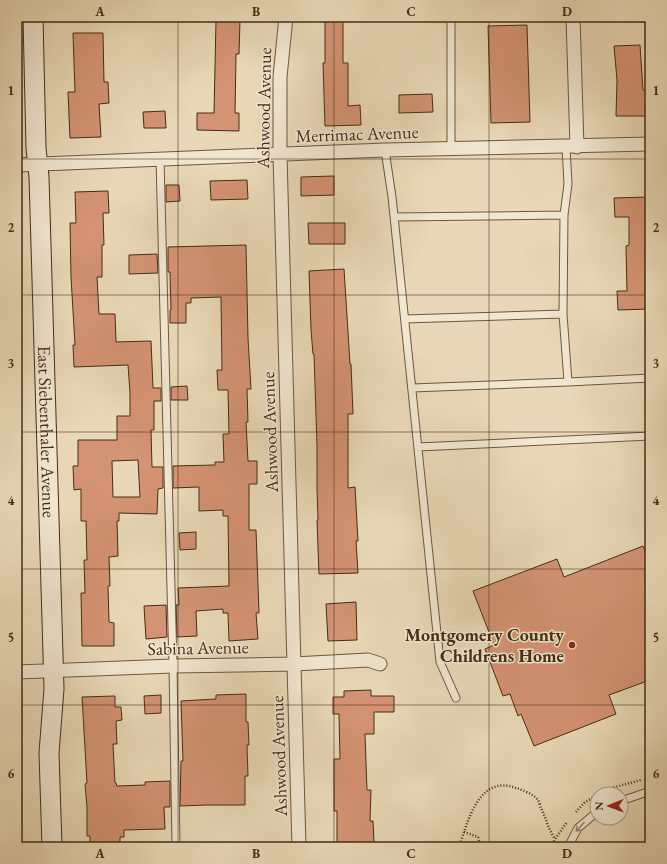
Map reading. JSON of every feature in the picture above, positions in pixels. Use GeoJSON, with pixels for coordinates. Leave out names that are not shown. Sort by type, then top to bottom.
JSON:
{"type":"FeatureCollection","features":[{"type":"Feature","properties":{"kind":"main road","name":"East Siebenthaler Avenue"},"geometry":{"type":"LineString","coordinates":[[33,17],[36,148],[40,193],[54,671],[49,753],[52,847]]}},
{"type":"Feature","properties":{"kind":"street","name":"Ashwood Avenue"},"geometry":{"type":"LineString","coordinates":[[286,17],[280,77],[280,155],[299,847]]}},
{"type":"Feature","properties":{"kind":"street"},"geometry":{"type":"LineString","coordinates":[[571,147],[573,17]]}},
{"type":"Feature","properties":{"kind":"street","name":"Merrimac Avenue"},"geometry":{"type":"LineString","coordinates":[[17,164],[385,150],[571,147],[650,144]]}},
{"type":"Feature","properties":{"kind":"street","name":"Sabina Avenue"},"geometry":{"type":"LineString","coordinates":[[17,672],[173,666],[294,664],[368,660],[380,664]]}},
{"type":"Feature","properties":{"kind":"lane"},"geometry":{"type":"LineString","coordinates":[[451,17],[451,149]]}},
{"type":"Feature","properties":{"kind":"lane"},"geometry":{"type":"LineString","coordinates":[[568,382],[563,314],[564,215],[571,147]]}},
{"type":"Feature","properties":{"kind":"lane"},"geometry":{"type":"LineString","coordinates":[[385,150],[405,319],[440,662],[456,698]]}},
{"type":"Feature","properties":{"kind":"lane"},"geometry":{"type":"LineString","coordinates":[[160,159],[173,666],[176,847]]}},
{"type":"Feature","properties":{"kind":"lane"},"geometry":{"type":"LineString","coordinates":[[394,217],[564,215]]}},
{"type":"Feature","properties":{"kind":"lane"},"geometry":{"type":"LineString","coordinates":[[405,319],[563,314]]}},
{"type":"Feature","properties":{"kind":"lane"},"geometry":{"type":"LineString","coordinates":[[412,388],[650,378]]}},
{"type":"Feature","properties":{"kind":"lane"},"geometry":{"type":"LineString","coordinates":[[418,447],[650,436]]}},
{"type":"Feature","properties":{"kind":"lane"},"geometry":{"type":"LineString","coordinates":[[629,798],[650,791]]}},
{"type":"Feature","properties":{"kind":"lane"},"geometry":{"type":"LineString","coordinates":[[568,847],[578,828],[589,819]]}},
{"type":"Feature","properties":{"kind":"path"},"geometry":{"type":"LineString","coordinates":[[618,786],[642,779]]}},
{"type":"Feature","properties":{"kind":"path"},"geometry":{"type":"LineString","coordinates":[[459,847],[472,812],[482,795],[493,786],[507,784],[522,790],[538,800],[550,831],[555,839]]}},
{"type":"Feature","properties":{"kind":"path"},"geometry":{"type":"LineString","coordinates":[[464,832],[478,837],[481,847]]}},
{"type":"Feature","properties":{"kind":"building"},"geometry":{"type":"Polygon","coordinates":[[[325,18],[343,18],[343,63],[348,63],[348,106],[360,105],[361,125],[325,126],[323,63],[325,63],[325,18]]]}},
{"type":"Feature","properties":{"kind":"building"},"geometry":{"type":"Polygon","coordinates":[[[216,20],[240,20],[239,54],[236,54],[235,113],[239,113],[239,131],[197,130],[197,113],[214,113],[216,20]]]}},
{"type":"Feature","properties":{"kind":"building"},"geometry":{"type":"Polygon","coordinates":[[[527,25],[530,122],[491,123],[488,26],[527,25]]]}},
{"type":"Feature","properties":{"kind":"building"},"geometry":{"type":"Polygon","coordinates":[[[73,33],[103,33],[104,82],[108,82],[109,103],[99,104],[101,137],[70,138],[68,92],[75,92],[73,33]]]}},
{"type":"Feature","properties":{"kind":"building"},"geometry":{"type":"Polygon","coordinates":[[[640,45],[643,90],[650,90],[650,116],[616,116],[617,80],[614,46],[640,45]]]}},
{"type":"Feature","properties":{"kind":"building"},"geometry":{"type":"Polygon","coordinates":[[[432,94],[433,112],[399,113],[399,95],[432,94]]]}},
{"type":"Feature","properties":{"kind":"building"},"geometry":{"type":"Polygon","coordinates":[[[165,111],[166,128],[144,128],[143,112],[165,111]]]}},
{"type":"Feature","properties":{"kind":"building"},"geometry":{"type":"Polygon","coordinates":[[[334,176],[334,195],[301,196],[301,177],[334,176]]]}},
{"type":"Feature","properties":{"kind":"building"},"geometry":{"type":"Polygon","coordinates":[[[247,180],[248,199],[211,200],[210,181],[247,180]]]}},
{"type":"Feature","properties":{"kind":"building"},"geometry":{"type":"Polygon","coordinates":[[[166,185],[179,185],[180,201],[166,202],[166,185]]]}},
{"type":"Feature","properties":{"kind":"building"},"geometry":{"type":"Polygon","coordinates":[[[108,191],[109,213],[103,213],[104,245],[102,245],[102,277],[97,277],[99,314],[115,314],[116,342],[151,341],[153,388],[161,388],[161,401],[154,401],[154,430],[151,430],[152,467],[163,467],[163,488],[158,489],[157,514],[119,513],[119,521],[117,521],[118,556],[109,557],[109,622],[114,623],[114,646],[82,646],[81,593],[85,593],[84,560],[87,560],[86,521],[81,521],[81,489],[74,490],[73,466],[78,466],[78,440],[117,440],[117,416],[130,416],[128,365],[74,367],[73,345],[75,345],[71,277],[70,223],[76,223],[75,192],[108,191]],[[138,460],[112,461],[113,497],[140,497],[138,460]]]}},
{"type":"Feature","properties":{"kind":"building"},"geometry":{"type":"Polygon","coordinates":[[[650,197],[650,309],[618,310],[617,291],[627,291],[626,246],[629,245],[629,217],[615,217],[614,198],[650,197]]]}},
{"type":"Feature","properties":{"kind":"building"},"geometry":{"type":"Polygon","coordinates":[[[308,223],[345,223],[345,244],[309,244],[308,223]]]}},
{"type":"Feature","properties":{"kind":"building"},"geometry":{"type":"Polygon","coordinates":[[[246,245],[248,338],[251,389],[247,389],[248,422],[246,422],[248,461],[257,461],[257,484],[249,484],[249,530],[256,530],[259,613],[256,613],[258,639],[229,641],[228,613],[223,613],[223,609],[196,611],[197,636],[177,637],[176,605],[179,605],[178,588],[229,586],[228,516],[223,516],[223,510],[199,511],[199,487],[173,488],[173,466],[215,465],[215,462],[224,462],[223,434],[229,434],[228,390],[218,390],[217,370],[222,370],[221,297],[191,298],[191,303],[186,303],[186,323],[170,323],[170,272],[168,272],[168,247],[246,245]]]}},
{"type":"Feature","properties":{"kind":"building"},"geometry":{"type":"Polygon","coordinates":[[[157,254],[158,273],[129,274],[129,255],[157,254]]]}},
{"type":"Feature","properties":{"kind":"building"},"geometry":{"type":"Polygon","coordinates":[[[344,269],[353,414],[348,414],[348,488],[355,487],[358,573],[319,574],[314,354],[311,330],[309,271],[344,269]]]}},
{"type":"Feature","properties":{"kind":"building"},"geometry":{"type":"Polygon","coordinates":[[[187,386],[188,400],[171,400],[171,387],[187,386]]]}},
{"type":"Feature","properties":{"kind":"building"},"geometry":{"type":"Polygon","coordinates":[[[196,532],[196,549],[180,550],[179,533],[196,532]]]}},
{"type":"Feature","properties":{"kind":"building","name":"Montgomery County Childrens Home"},"geometry":{"type":"Polygon","coordinates":[[[643,546],[650,563],[650,680],[609,695],[616,714],[534,746],[521,714],[518,716],[510,694],[503,696],[485,649],[494,645],[473,591],[557,559],[564,577],[643,546]]]}},
{"type":"Feature","properties":{"kind":"building"},"geometry":{"type":"Polygon","coordinates":[[[356,602],[357,640],[328,641],[326,604],[356,602]]]}},
{"type":"Feature","properties":{"kind":"building"},"geometry":{"type":"Polygon","coordinates":[[[166,605],[167,637],[146,639],[144,606],[166,605]]]}},
{"type":"Feature","properties":{"kind":"building"},"geometry":{"type":"Polygon","coordinates":[[[371,690],[371,696],[394,696],[394,712],[374,712],[374,734],[365,734],[367,790],[371,790],[370,821],[373,821],[374,843],[337,844],[337,811],[334,811],[334,759],[340,759],[339,714],[333,714],[333,697],[344,697],[344,691],[371,690]]]}},
{"type":"Feature","properties":{"kind":"building"},"geometry":{"type":"Polygon","coordinates":[[[246,694],[246,722],[248,722],[249,745],[247,745],[248,776],[245,776],[245,805],[180,806],[181,761],[183,761],[181,701],[216,699],[216,695],[246,694]]]}},
{"type":"Feature","properties":{"kind":"building"},"geometry":{"type":"Polygon","coordinates":[[[161,695],[161,713],[145,714],[144,696],[161,695]]]}},
{"type":"Feature","properties":{"kind":"building"},"geometry":{"type":"Polygon","coordinates":[[[115,696],[115,707],[121,707],[122,720],[116,721],[117,744],[113,744],[115,783],[117,786],[145,785],[145,782],[170,781],[170,807],[164,807],[165,829],[124,830],[124,837],[120,837],[120,847],[90,847],[90,836],[87,836],[85,784],[87,783],[82,697],[115,696]]]}},
{"type":"Feature","properties":{"kind":"place","name":"Montgomery County Childrens Home"},"geometry":{"type":"Point","coordinates":[572,645]}}]}
